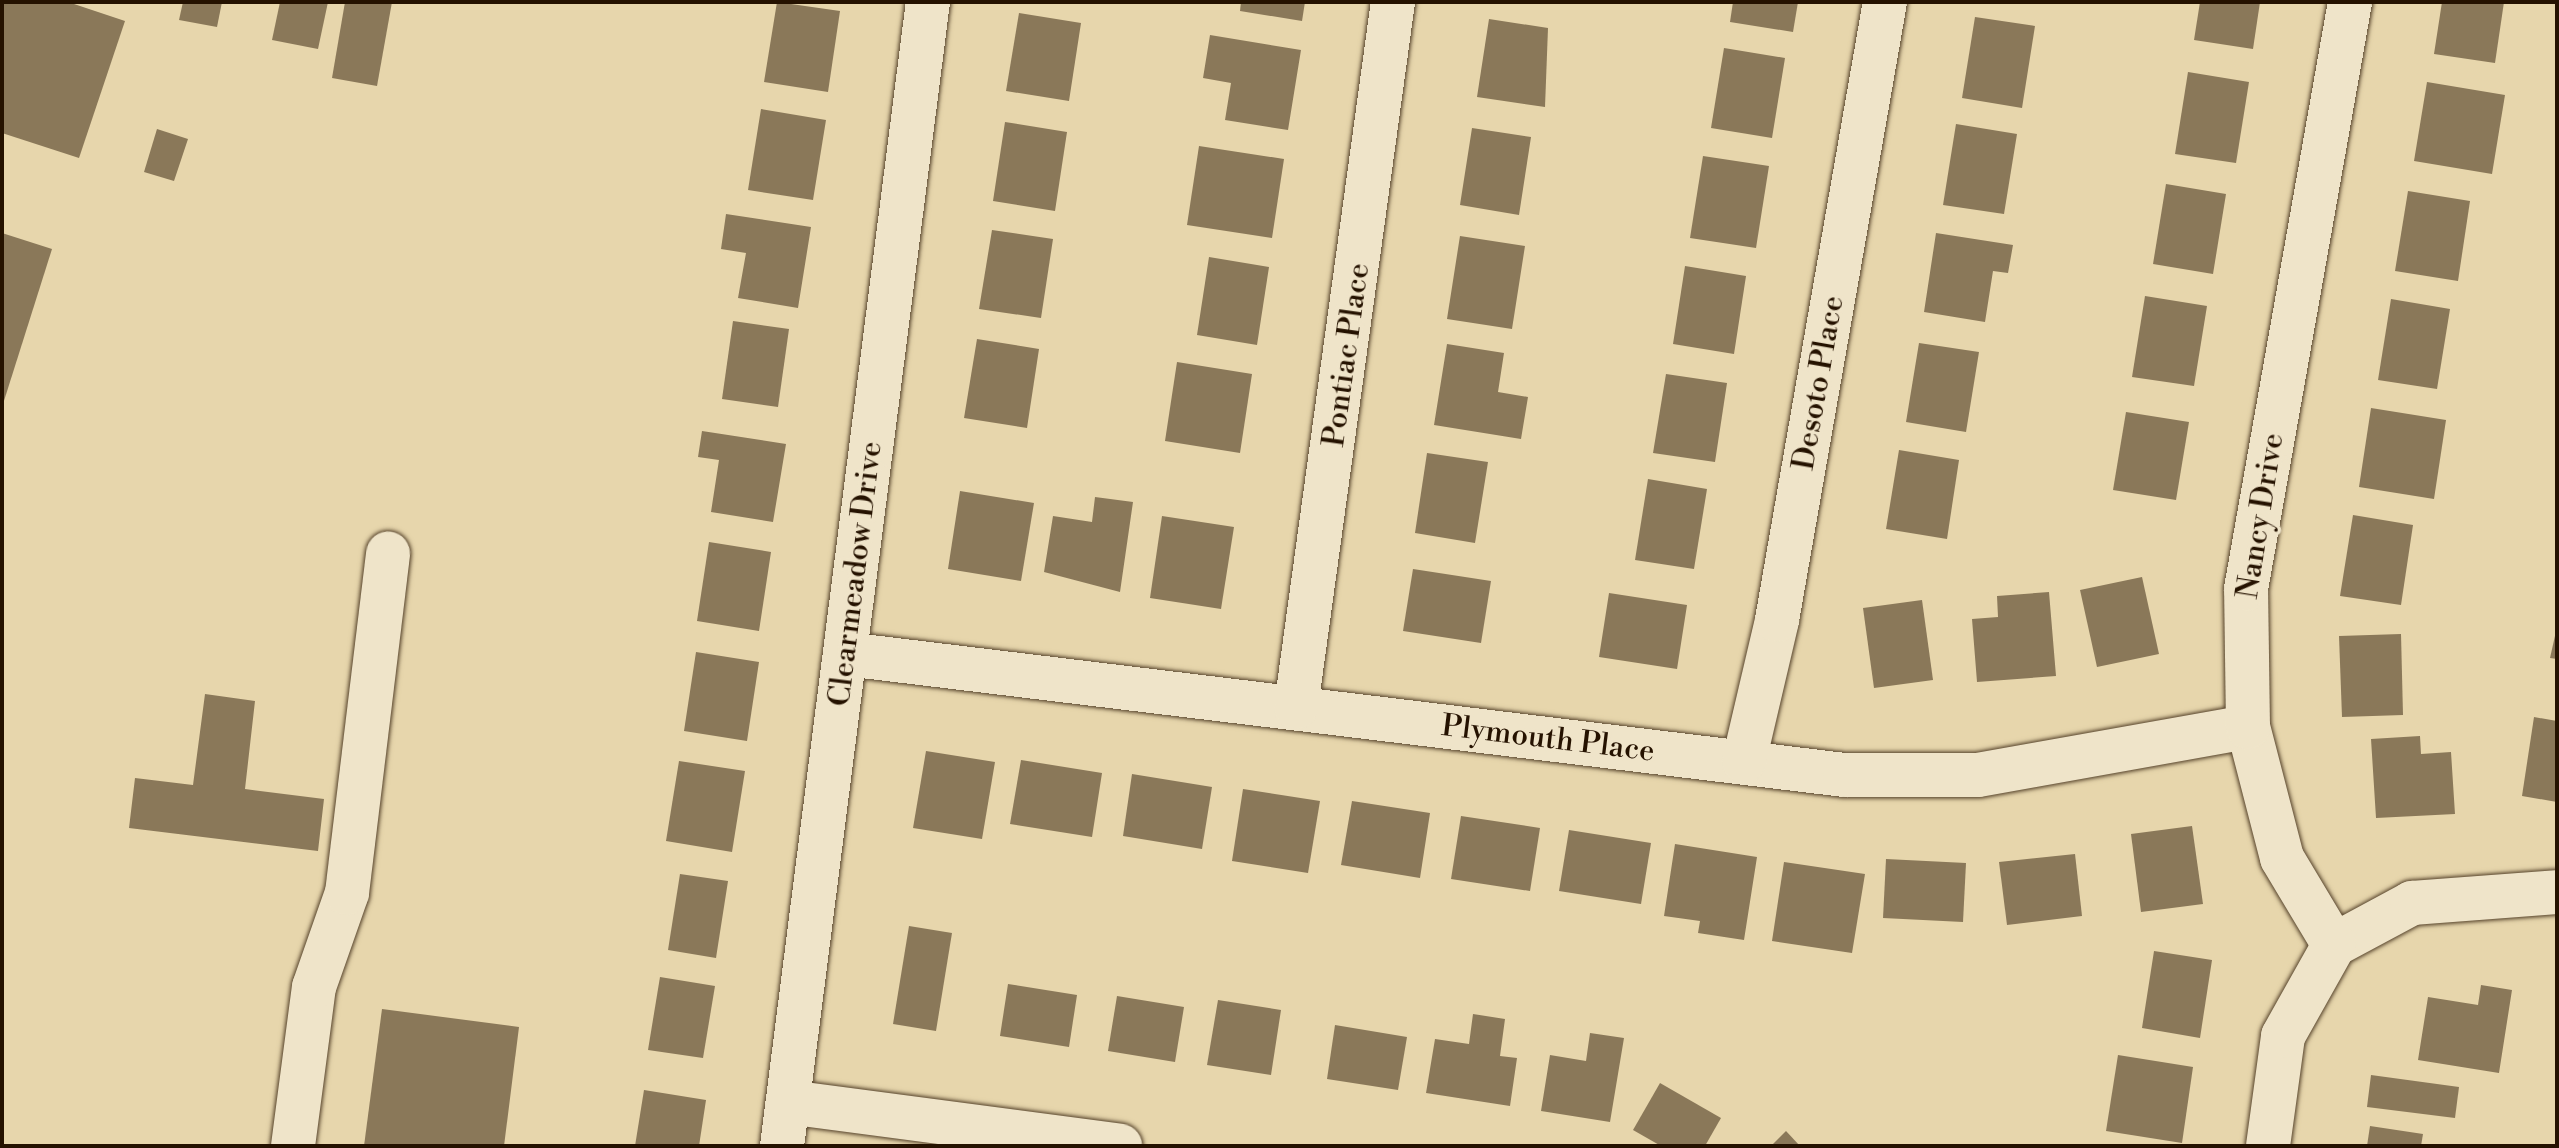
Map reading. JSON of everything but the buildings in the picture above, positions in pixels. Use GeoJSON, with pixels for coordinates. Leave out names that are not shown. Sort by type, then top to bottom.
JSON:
{"type":"FeatureCollection","features":[{"type":"Feature","properties":{"kind":"street","name":"Clearmeadow Drive"},"geometry":{"type":"LineString","coordinates":[[782,1146],[928,2]]}},
{"type":"Feature","properties":{"kind":"street","name":"Pontiac Place"},"geometry":{"type":"LineString","coordinates":[[1296,707],[1393,2]]}},
{"type":"Feature","properties":{"kind":"street","name":"Desoto Place"},"geometry":{"type":"LineString","coordinates":[[1744,761],[1777,620],[1885,2]]}},
{"type":"Feature","properties":{"kind":"street","name":"Nancy Drive"},"geometry":{"type":"LineString","coordinates":[[2334,945],[2282,858],[2248,727],[2246,589],[2350,2]]}},
{"type":"Feature","properties":{"kind":"street"},"geometry":{"type":"LineString","coordinates":[[293,1146],[314,987],[347,893],[388,553]]}},
{"type":"Feature","properties":{"kind":"street","name":"Plymouth Place"},"geometry":{"type":"LineString","coordinates":[[846,654],[1845,775],[1978,775],[2248,727]]}},
{"type":"Feature","properties":{"kind":"street"},"geometry":{"type":"LineString","coordinates":[[2268,1146],[2283,1036],[2334,945],[2412,903],[2557,892]]}},
{"type":"Feature","properties":{"kind":"street"},"geometry":{"type":"LineString","coordinates":[[788,1102],[1120,1146]]}}]}
